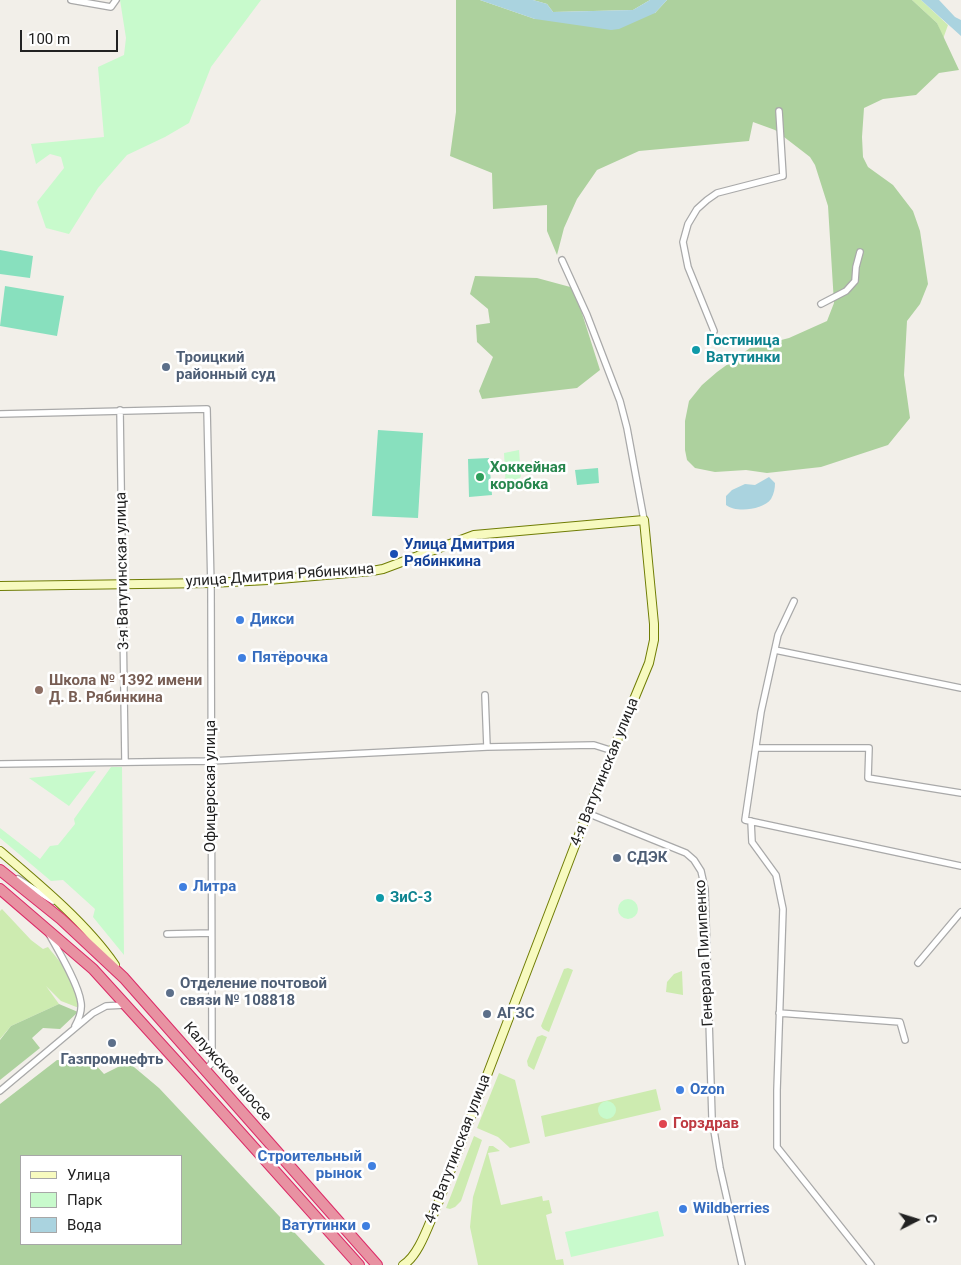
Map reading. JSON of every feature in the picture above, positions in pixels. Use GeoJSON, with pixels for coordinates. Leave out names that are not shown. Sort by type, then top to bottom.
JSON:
{"type":"FeatureCollection","features":[{"type":"Feature","properties":{"kind":"highway","name":"Калужское шоссе"},"geometry":{"type":"LineString","coordinates":[[0,869],[61,919],[124,978],[377,1265]]}},
{"type":"Feature","properties":{"kind":"highway","name":"Калужское шоссе"},"geometry":{"type":"LineString","coordinates":[[0,889],[93,970],[127,1005],[359,1265]]}},
{"type":"Feature","properties":{"kind":"street"},"geometry":{"type":"LineString","coordinates":[[70,0],[110,6],[116,0]]}},
{"type":"Feature","properties":{"kind":"street"},"geometry":{"type":"LineString","coordinates":[[714,331],[688,267],[683,242],[688,224],[696,209],[718,193],[783,176],[778,111]]}},
{"type":"Feature","properties":{"kind":"street"},"geometry":{"type":"LineString","coordinates":[[822,304],[846,291],[855,281],[860,252]]}},
{"type":"Feature","properties":{"kind":"street","name":"4-я Ватутинская улица"},"geometry":{"type":"LineString","coordinates":[[407,1264],[423,1237],[437,1206],[587,812],[644,678],[654,640],[644,520],[627,428],[620,402],[587,315],[562,260]]}},
{"type":"Feature","properties":{"kind":"street","name":"Офицерская улица"},"geometry":{"type":"LineString","coordinates":[[120,410],[207,409],[211,583],[212,1063],[205,1070]]}},
{"type":"Feature","properties":{"kind":"street"},"geometry":{"type":"LineString","coordinates":[[0,414],[120,410]]}},
{"type":"Feature","properties":{"kind":"street","name":"3-я Ватутинская улица"},"geometry":{"type":"LineString","coordinates":[[120,410],[125,762]]}},
{"type":"Feature","properties":{"kind":"street","name":"улица Дмитрия Рябинкина"},"geometry":{"type":"LineString","coordinates":[[0,586],[211,583],[372,571],[384,569],[474,535],[644,520]]}},
{"type":"Feature","properties":{"kind":"street"},"geometry":{"type":"LineString","coordinates":[[794,601],[778,635],[774,650],[761,712],[745,820],[961,866]]}},
{"type":"Feature","properties":{"kind":"street"},"geometry":{"type":"LineString","coordinates":[[774,650],[961,688]]}},
{"type":"Feature","properties":{"kind":"street"},"geometry":{"type":"LineString","coordinates":[[485,695],[488,747]]}},
{"type":"Feature","properties":{"kind":"street"},"geometry":{"type":"LineString","coordinates":[[0,764],[211,761],[488,747],[594,745],[613,751]]}},
{"type":"Feature","properties":{"kind":"street"},"geometry":{"type":"LineString","coordinates":[[756,748],[869,748],[868,778],[961,793]]}},
{"type":"Feature","properties":{"kind":"street","name":"Генерала Пилипенко"},"geometry":{"type":"LineString","coordinates":[[587,812],[681,850],[694,860],[701,871],[705,889],[710,1089],[714,1135],[742,1265]]}},
{"type":"Feature","properties":{"kind":"street"},"geometry":{"type":"LineString","coordinates":[[751,821],[752,842],[776,875],[783,909],[777,1148],[871,1265]]}},
{"type":"Feature","properties":{"kind":"street"},"geometry":{"type":"LineString","coordinates":[[0,851],[59,904],[104,949],[124,978]]}},
{"type":"Feature","properties":{"kind":"street"},"geometry":{"type":"LineString","coordinates":[[0,869],[59,904]]}},
{"type":"Feature","properties":{"kind":"street"},"geometry":{"type":"LineString","coordinates":[[918,964],[961,912]]}},
{"type":"Feature","properties":{"kind":"street"},"geometry":{"type":"LineString","coordinates":[[44,927],[64,962],[82,1003],[80,1014],[73,1030]]}},
{"type":"Feature","properties":{"kind":"street"},"geometry":{"type":"LineString","coordinates":[[167,934],[211,933]]}},
{"type":"Feature","properties":{"kind":"street"},"geometry":{"type":"LineString","coordinates":[[0,1091],[93,1013],[106,1006],[127,1005]]}},
{"type":"Feature","properties":{"kind":"street"},"geometry":{"type":"LineString","coordinates":[[779,1014],[900,1022],[905,1040]]}},
{"type":"Feature","properties":{"kind":"green space"},"geometry":{"type":"Polygon","coordinates":[[[120,0],[261,0],[211,67],[189,123],[127,155],[98,188],[69,234],[46,228],[37,202],[64,168],[61,157],[50,154],[36,164],[31,144],[104,137],[98,67],[124,55],[126,38],[120,0]]]}},
{"type":"Feature","properties":{"kind":"green space"},"geometry":{"type":"Polygon","coordinates":[[[456,0],[480,0],[535,19],[655,13],[667,0],[912,0],[937,23],[959,70],[939,73],[916,95],[883,99],[864,108],[863,157],[868,167],[893,185],[913,211],[920,231],[928,284],[920,304],[907,321],[904,375],[910,418],[888,445],[821,467],[767,473],[746,470],[715,472],[695,468],[687,460],[685,421],[689,401],[702,385],[750,348],[789,338],[827,321],[834,303],[828,206],[815,165],[810,157],[775,130],[753,122],[749,141],[639,151],[597,170],[577,199],[564,228],[557,255],[547,231],[547,205],[493,209],[492,173],[450,156],[456,112],[456,0]]]}},
{"type":"Feature","properties":{"kind":"green space"},"geometry":{"type":"Polygon","coordinates":[[[533,0],[650,0],[633,10],[553,12],[547,4],[533,0]]]}},
{"type":"Feature","properties":{"kind":"green space"},"geometry":{"type":"Polygon","coordinates":[[[912,0],[921,0],[948,25],[943,39],[937,23],[912,0]]]}},
{"type":"Feature","properties":{"kind":"green space"},"geometry":{"type":"Polygon","coordinates":[[[0,250],[33,256],[30,278],[0,274],[0,250]]]}},
{"type":"Feature","properties":{"kind":"green space"},"geometry":{"type":"Polygon","coordinates":[[[475,276],[537,278],[574,288],[600,370],[577,388],[482,399],[479,391],[493,357],[477,342],[476,325],[490,323],[488,309],[470,294],[475,276]]]}},
{"type":"Feature","properties":{"kind":"green space"},"geometry":{"type":"Polygon","coordinates":[[[5,286],[64,296],[57,336],[0,326],[5,286]]]}},
{"type":"Feature","properties":{"kind":"green space"},"geometry":{"type":"Polygon","coordinates":[[[378,430],[423,433],[418,518],[372,516],[378,430]]]}},
{"type":"Feature","properties":{"kind":"green space"},"geometry":{"type":"Polygon","coordinates":[[[519,450],[521,476],[514,490],[506,491],[504,453],[519,450]]]}},
{"type":"Feature","properties":{"kind":"green space","name":"Хоккейная коробка"},"geometry":{"type":"Polygon","coordinates":[[[489,458],[492,495],[469,497],[468,459],[489,458]]]}},
{"type":"Feature","properties":{"kind":"green space"},"geometry":{"type":"Polygon","coordinates":[[[598,468],[599,483],[577,485],[575,470],[598,468]]]}},
{"type":"Feature","properties":{"kind":"green space"},"geometry":{"type":"Polygon","coordinates":[[[111,767],[122,767],[124,955],[93,917],[95,909],[63,880],[51,881],[0,838],[0,828],[40,859],[50,846],[58,845],[75,824],[74,819],[111,767]]]}},
{"type":"Feature","properties":{"kind":"green space"},"geometry":{"type":"Polygon","coordinates":[[[96,771],[69,806],[29,778],[96,771]]]}},
{"type":"Feature","properties":{"kind":"green space"},"geometry":{"type":"Polygon","coordinates":[[[624,899],[632,899],[638,905],[638,913],[632,919],[624,919],[618,913],[618,905],[624,899]]]}},
{"type":"Feature","properties":{"kind":"green space"},"geometry":{"type":"Polygon","coordinates":[[[2,909],[31,940],[43,949],[48,947],[65,968],[77,991],[79,1008],[61,1001],[46,986],[59,1004],[11,1026],[0,1039],[0,911],[2,909]]]}},
{"type":"Feature","properties":{"kind":"green space"},"geometry":{"type":"Polygon","coordinates":[[[564,969],[573,970],[549,1032],[541,1026],[564,969]]]}},
{"type":"Feature","properties":{"kind":"green space"},"geometry":{"type":"Polygon","coordinates":[[[682,971],[683,995],[666,992],[667,982],[674,974],[682,971]]]}},
{"type":"Feature","properties":{"kind":"green space"},"geometry":{"type":"Polygon","coordinates":[[[59,1004],[78,1012],[60,1029],[43,1028],[32,1038],[40,1048],[0,1080],[0,1040],[11,1026],[59,1004]]]}},
{"type":"Feature","properties":{"kind":"green space"},"geometry":{"type":"Polygon","coordinates":[[[542,1035],[547,1037],[534,1070],[528,1066],[527,1061],[537,1037],[542,1035]]]}},
{"type":"Feature","properties":{"kind":"green space"},"geometry":{"type":"Polygon","coordinates":[[[57,1060],[93,1062],[104,1074],[128,1062],[159,1088],[325,1265],[0,1265],[0,1104],[57,1060]]]}},
{"type":"Feature","properties":{"kind":"green space"},"geometry":{"type":"Polygon","coordinates":[[[499,1073],[515,1080],[530,1143],[510,1148],[498,1137],[477,1128],[499,1073]]]}},
{"type":"Feature","properties":{"kind":"green space"},"geometry":{"type":"Polygon","coordinates":[[[656,1089],[661,1110],[545,1137],[541,1116],[656,1089]]]}},
{"type":"Feature","properties":{"kind":"green space"},"geometry":{"type":"Polygon","coordinates":[[[607,1101],[613,1104],[616,1110],[613,1116],[607,1119],[601,1116],[598,1110],[601,1104],[607,1101]]]}},
{"type":"Feature","properties":{"kind":"green space"},"geometry":{"type":"Polygon","coordinates":[[[474,1136],[482,1140],[461,1201],[455,1207],[446,1208],[474,1136]]]}},
{"type":"Feature","properties":{"kind":"green space"},"geometry":{"type":"Polygon","coordinates":[[[489,1146],[493,1146],[500,1151],[488,1153],[501,1205],[542,1196],[543,1201],[549,1200],[552,1213],[546,1215],[556,1260],[563,1259],[564,1265],[478,1265],[470,1227],[473,1197],[489,1146]]]}},
{"type":"Feature","properties":{"kind":"green space"},"geometry":{"type":"Polygon","coordinates":[[[658,1211],[664,1236],[571,1257],[565,1232],[658,1211]]]}},
{"type":"Feature","properties":{"kind":"water"},"geometry":{"type":"Polygon","coordinates":[[[480,0],[533,0],[547,4],[553,12],[633,10],[650,0],[667,0],[655,13],[619,29],[611,30],[535,19],[480,0]]]}},
{"type":"Feature","properties":{"kind":"water"},"geometry":{"type":"Polygon","coordinates":[[[921,0],[939,0],[955,17],[961,20],[961,36],[921,0]]]}},
{"type":"Feature","properties":{"kind":"water"},"geometry":{"type":"Polygon","coordinates":[[[769,477],[775,485],[772,497],[767,503],[756,508],[743,510],[726,505],[726,496],[732,490],[745,484],[755,485],[769,477]]]}},
{"type":"Feature","properties":{"kind":"place","name":"Гостиница Ватутинки"},"geometry":{"type":"Point","coordinates":[696,350]}},
{"type":"Feature","properties":{"kind":"place","name":"Троицкий районный суд"},"geometry":{"type":"Point","coordinates":[166,367]}},
{"type":"Feature","properties":{"kind":"place","name":"Хоккейная коробка"},"geometry":{"type":"Point","coordinates":[480,477]}},
{"type":"Feature","properties":{"kind":"place","name":"Улица Дмитрия Рябинкина"},"geometry":{"type":"Point","coordinates":[394,554]}},
{"type":"Feature","properties":{"kind":"place","name":"Дикси"},"geometry":{"type":"Point","coordinates":[240,620]}},
{"type":"Feature","properties":{"kind":"place","name":"Пятёрочка"},"geometry":{"type":"Point","coordinates":[242,658]}},
{"type":"Feature","properties":{"kind":"place","name":"Школа № 1392 имени Д. В. Рябинкина"},"geometry":{"type":"Point","coordinates":[39,690]}},
{"type":"Feature","properties":{"kind":"place","name":"СДЭК"},"geometry":{"type":"Point","coordinates":[617,858]}},
{"type":"Feature","properties":{"kind":"place","name":"Литра"},"geometry":{"type":"Point","coordinates":[183,887]}},
{"type":"Feature","properties":{"kind":"place","name":"ЗиС-3"},"geometry":{"type":"Point","coordinates":[380,898]}},
{"type":"Feature","properties":{"kind":"place","name":"Отделение почтовой связи № 108818"},"geometry":{"type":"Point","coordinates":[170,993]}},
{"type":"Feature","properties":{"kind":"place","name":"АГЗС"},"geometry":{"type":"Point","coordinates":[487,1014]}},
{"type":"Feature","properties":{"kind":"place","name":"Газпромнефть"},"geometry":{"type":"Point","coordinates":[112,1043]}},
{"type":"Feature","properties":{"kind":"place","name":"Ozon"},"geometry":{"type":"Point","coordinates":[680,1090]}},
{"type":"Feature","properties":{"kind":"place","name":"Горздрав"},"geometry":{"type":"Point","coordinates":[663,1124]}},
{"type":"Feature","properties":{"kind":"place","name":"Строительный рынок"},"geometry":{"type":"Point","coordinates":[372,1166]}},
{"type":"Feature","properties":{"kind":"place","name":"Wildberries"},"geometry":{"type":"Point","coordinates":[683,1209]}},
{"type":"Feature","properties":{"kind":"place","name":"Ватутинки"},"geometry":{"type":"Point","coordinates":[366,1226]}}]}
